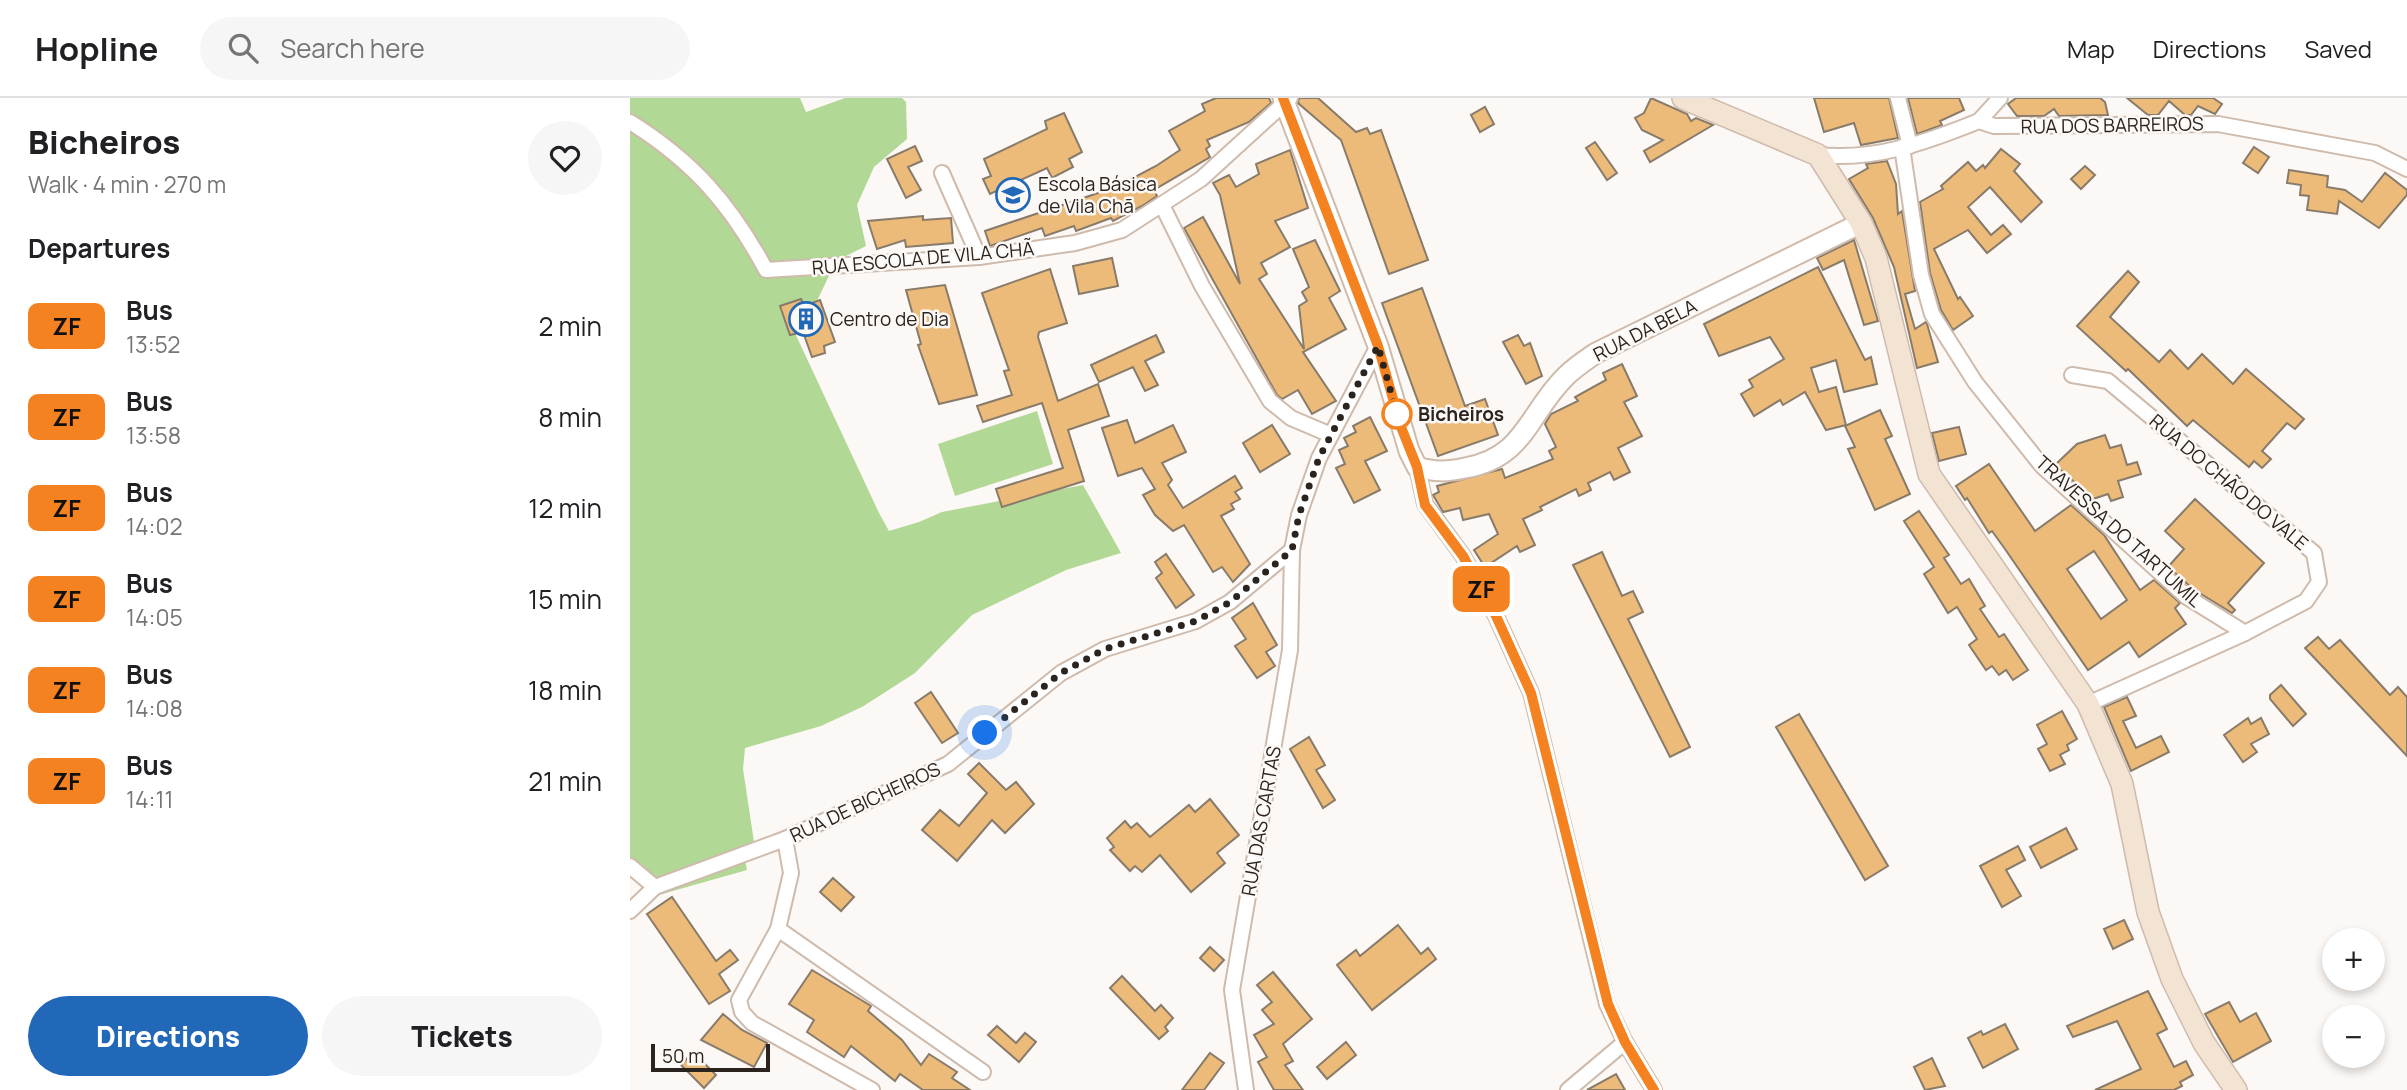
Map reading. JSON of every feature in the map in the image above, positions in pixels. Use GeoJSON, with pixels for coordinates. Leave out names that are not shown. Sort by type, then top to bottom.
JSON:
{"type":"FeatureCollection","features":[{"type":"Feature","properties":{"kind":"main road"},"geometry":{"type":"LineString","coordinates":[[1684,98],[1818,155],[1861,223],[1876,258],[1929,474],[2088,704],[2122,784],[2148,912],[2172,979],[2204,1044],[2236,1090]]}},
{"type":"Feature","properties":{"kind":"street","name":"TRAVESSA DO TARTUMIL"},"geometry":{"type":"LineString","coordinates":[[1898,98],[1921,275],[1932,314],[1975,382],[2042,466],[2187,597],[2245,633]]}},
{"type":"Feature","properties":{"kind":"street"},"geometry":{"type":"LineString","coordinates":[[1979,121],[2000,98]]}},
{"type":"Feature","properties":{"kind":"street"},"geometry":{"type":"LineString","coordinates":[[1286,100],[1378,346],[1401,427],[1417,467],[1425,505],[1463,556],[1496,616],[1531,693],[1552,773],[1587,931],[1608,1004],[1625,1042],[1654,1090]]}},
{"type":"Feature","properties":{"kind":"street","name":"RUA ESCOLA DE VILA CHÃ"},"geometry":{"type":"LineString","coordinates":[[630,122],[699,173],[746,232],[766,270],[979,257],[1075,243],[1122,230],[1163,206],[1238,149],[1286,100]]}},
{"type":"Feature","properties":{"kind":"street","name":"RUA DOS BARREIROS"},"geometry":{"type":"LineString","coordinates":[[1818,155],[1865,156],[1906,147],[1979,121],[1994,126],[2218,124],[2375,153],[2407,169]]}},
{"type":"Feature","properties":{"kind":"street"},"geometry":{"type":"LineString","coordinates":[[942,173],[979,257]]}},
{"type":"Feature","properties":{"kind":"street"},"geometry":{"type":"LineString","coordinates":[[1163,206],[1202,286],[1270,401],[1291,418],[1331,435]]}},
{"type":"Feature","properties":{"kind":"street","name":"RUA DA BELA"},"geometry":{"type":"LineString","coordinates":[[1417,467],[1448,472],[1493,460],[1512,448],[1566,376],[1596,353],[1861,223]]}},
{"type":"Feature","properties":{"kind":"street"},"geometry":{"type":"LineString","coordinates":[[1292,550],[1299,515],[1331,435],[1378,346]]}},
{"type":"Feature","properties":{"kind":"street","name":"RUA DO CHÃO DO VALE"},"geometry":{"type":"LineString","coordinates":[[2072,375],[2108,381],[2314,554],[2319,582],[2306,601],[2245,633],[2088,704]]}},
{"type":"Feature","properties":{"kind":"street","name":"RUA DE BICHEIROS"},"geometry":{"type":"LineString","coordinates":[[630,911],[655,887],[785,839],[948,764],[1061,673],[1105,649],[1196,621],[1230,602],[1292,550]]}},
{"type":"Feature","properties":{"kind":"street","name":"RUA DAS CARTAS"},"geometry":{"type":"LineString","coordinates":[[1246,1090],[1232,990],[1290,650],[1292,550]]}},
{"type":"Feature","properties":{"kind":"street"},"geometry":{"type":"LineString","coordinates":[[785,839],[791,873],[778,929],[740,1000],[742,1012],[752,1023],[872,1090]]}},
{"type":"Feature","properties":{"kind":"street"},"geometry":{"type":"LineString","coordinates":[[630,866],[655,887]]}},
{"type":"Feature","properties":{"kind":"street"},"geometry":{"type":"LineString","coordinates":[[778,929],[983,1073]]}},
{"type":"Feature","properties":{"kind":"street"},"geometry":{"type":"LineString","coordinates":[[1568,1090],[1625,1042]]}},
{"type":"Feature","properties":{"kind":"green space"},"geometry":{"type":"Polygon","coordinates":[[[630,98],[800,98],[806,112],[845,98],[902,98],[906,102],[907,139],[874,167],[857,205],[866,246],[836,261],[816,303],[787,316],[879,513],[889,531],[942,512],[1083,485],[1121,553],[1066,570],[972,615],[915,673],[862,707],[821,726],[745,748],[743,769],[754,842],[742,846],[747,870],[648,898],[630,867],[630,98]]]}},
{"type":"Feature","properties":{"kind":"green space"},"geometry":{"type":"Polygon","coordinates":[[[1037,411],[1053,464],[955,496],[938,444],[1037,411]]]}},
{"type":"Feature","properties":{"kind":"building"},"geometry":{"type":"Polygon","coordinates":[[[1216,98],[1269,98],[1271,103],[1249,122],[1207,140],[1210,146],[1206,149],[1210,157],[1154,190],[1157,196],[1142,206],[1113,221],[1111,218],[1076,231],[1074,226],[1045,236],[1042,228],[990,246],[985,231],[1098,193],[1118,181],[1120,185],[1156,166],[1180,150],[1169,131],[1205,111],[1202,104],[1216,98]]]}},
{"type":"Feature","properties":{"kind":"building"},"geometry":{"type":"Polygon","coordinates":[[[1299,98],[1318,98],[1356,132],[1367,128],[1370,134],[1381,130],[1428,260],[1389,274],[1341,140],[1298,103],[1299,98]]]}},
{"type":"Feature","properties":{"kind":"building"},"geometry":{"type":"Polygon","coordinates":[[[1651,98],[1687,114],[1691,121],[1696,118],[1713,125],[1650,162],[1644,151],[1663,140],[1642,130],[1635,118],[1644,113],[1651,98]]]}},
{"type":"Feature","properties":{"kind":"building"},"geometry":{"type":"Polygon","coordinates":[[[1814,98],[1889,98],[1898,138],[1861,145],[1854,123],[1824,132],[1814,98]]]}},
{"type":"Feature","properties":{"kind":"building"},"geometry":{"type":"Polygon","coordinates":[[[1908,98],[1959,98],[1964,110],[1940,121],[1942,125],[1917,134],[1908,98]]]}},
{"type":"Feature","properties":{"kind":"building"},"geometry":{"type":"Polygon","coordinates":[[[2016,98],[2100,98],[2105,102],[2108,115],[2059,116],[2054,109],[2044,116],[2017,116],[2008,104],[2016,98]]]}},
{"type":"Feature","properties":{"kind":"building"},"geometry":{"type":"Polygon","coordinates":[[[2127,98],[2213,98],[2222,104],[2215,114],[2198,106],[2191,115],[2185,115],[2169,101],[2158,115],[2148,115],[2127,98]]]}},
{"type":"Feature","properties":{"kind":"building"},"geometry":{"type":"Polygon","coordinates":[[[1485,107],[1494,124],[1480,132],[1471,115],[1485,107]]]}},
{"type":"Feature","properties":{"kind":"building"},"geometry":{"type":"Polygon","coordinates":[[[1064,113],[1082,152],[1069,159],[1073,167],[1052,178],[1047,168],[990,194],[983,179],[991,176],[984,159],[1047,129],[1045,121],[1064,113]]]}},
{"type":"Feature","properties":{"kind":"building"},"geometry":{"type":"Polygon","coordinates":[[[1595,142],[1617,173],[1607,180],[1586,148],[1595,142]]]}},
{"type":"Feature","properties":{"kind":"building"},"geometry":{"type":"Polygon","coordinates":[[[915,146],[922,161],[908,167],[921,190],[906,198],[887,159],[915,146]]]}},
{"type":"Feature","properties":{"kind":"building"},"geometry":{"type":"Polygon","coordinates":[[[2254,147],[2269,157],[2258,173],[2243,163],[2254,147]]]}},
{"type":"Feature","properties":{"kind":"building"},"geometry":{"type":"Polygon","coordinates":[[[2001,149],[2020,164],[2014,171],[2042,202],[2021,222],[1990,187],[1968,207],[1991,235],[2003,225],[2011,234],[1987,253],[1968,230],[1934,249],[1958,299],[1960,297],[1973,316],[1953,330],[1941,310],[1930,273],[1920,202],[1943,189],[1941,186],[1968,162],[1976,171],[1983,165],[1985,168],[2001,149]]]}},
{"type":"Feature","properties":{"kind":"building"},"geometry":{"type":"Polygon","coordinates":[[[1290,150],[1308,208],[1275,221],[1290,247],[1261,263],[1267,274],[1259,279],[1304,349],[1299,306],[1307,301],[1302,292],[1309,287],[1293,249],[1315,240],[1340,291],[1329,298],[1346,329],[1303,352],[1336,401],[1312,414],[1298,390],[1282,399],[1277,395],[1184,228],[1203,217],[1240,284],[1220,195],[1213,183],[1229,175],[1236,187],[1259,174],[1256,164],[1290,150]]]}},
{"type":"Feature","properties":{"kind":"building"},"geometry":{"type":"Polygon","coordinates":[[[1887,161],[1896,184],[1898,214],[1902,211],[1915,291],[1905,294],[1915,329],[1926,322],[1927,324],[1938,362],[1917,368],[1894,267],[1873,218],[1849,179],[1868,168],[1866,164],[1887,161]]]}},
{"type":"Feature","properties":{"kind":"building"},"geometry":{"type":"Polygon","coordinates":[[[2085,166],[2095,175],[2081,189],[2071,179],[2085,166]]]}},
{"type":"Feature","properties":{"kind":"building"},"geometry":{"type":"Polygon","coordinates":[[[2289,170],[2328,176],[2327,187],[2345,190],[2362,202],[2385,173],[2407,190],[2407,195],[2379,228],[2339,201],[2337,214],[2307,210],[2309,196],[2300,195],[2301,185],[2287,183],[2289,170]]]}},
{"type":"Feature","properties":{"kind":"building"},"geometry":{"type":"Polygon","coordinates":[[[923,216],[923,220],[951,218],[953,243],[906,247],[905,240],[877,249],[868,221],[923,216]]]}},
{"type":"Feature","properties":{"kind":"building"},"geometry":{"type":"Polygon","coordinates":[[[1854,240],[1878,321],[1864,325],[1844,260],[1823,270],[1817,258],[1854,240]]]}},
{"type":"Feature","properties":{"kind":"building"},"geometry":{"type":"Polygon","coordinates":[[[1112,258],[1118,286],[1079,294],[1073,266],[1112,258]]]}},
{"type":"Feature","properties":{"kind":"building"},"geometry":{"type":"Polygon","coordinates":[[[1818,267],[1865,360],[1871,357],[1877,384],[1844,392],[1836,360],[1811,368],[1819,392],[1836,387],[1846,425],[1826,430],[1805,392],[1783,405],[1780,400],[1754,416],[1741,394],[1753,387],[1749,380],[1784,359],[1770,337],[1719,356],[1704,324],[1818,267]]]}},
{"type":"Feature","properties":{"kind":"building"},"geometry":{"type":"Polygon","coordinates":[[[1050,269],[1067,323],[1039,332],[1038,337],[1058,401],[1098,384],[1109,416],[1068,430],[1084,481],[1002,507],[996,489],[1063,468],[1042,403],[983,422],[977,406],[1012,395],[1004,371],[1009,370],[982,293],[1050,269]]]}},
{"type":"Feature","properties":{"kind":"building"},"geometry":{"type":"Polygon","coordinates":[[[2128,271],[2139,282],[2110,317],[2159,362],[2170,350],[2188,369],[2202,354],[2233,384],[2246,369],[2304,419],[2295,429],[2287,423],[2262,451],[2271,459],[2262,468],[2254,461],[2249,467],[2193,420],[2187,426],[2128,369],[2126,371],[2077,326],[2128,271]]]}},
{"type":"Feature","properties":{"kind":"building"},"geometry":{"type":"Polygon","coordinates":[[[945,285],[977,395],[939,404],[918,345],[921,344],[906,290],[945,285]]]}},
{"type":"Feature","properties":{"kind":"building"},"geometry":{"type":"Polygon","coordinates":[[[1422,288],[1465,406],[1485,399],[1498,435],[1438,456],[1382,303],[1422,288]]]}},
{"type":"Feature","properties":{"kind":"building","name":"Centro de Dia"},"geometry":{"type":"Polygon","coordinates":[[[801,299],[804,306],[820,300],[835,342],[824,346],[825,353],[812,357],[803,332],[790,335],[780,306],[801,299]]]}},
{"type":"Feature","properties":{"kind":"building"},"geometry":{"type":"Polygon","coordinates":[[[1156,335],[1164,352],[1145,361],[1158,385],[1145,391],[1133,367],[1099,382],[1091,365],[1156,335]]]}},
{"type":"Feature","properties":{"kind":"building"},"geometry":{"type":"Polygon","coordinates":[[[1518,335],[1524,346],[1530,343],[1542,376],[1526,384],[1503,342],[1518,335]]]}},
{"type":"Feature","properties":{"kind":"building"},"geometry":{"type":"Polygon","coordinates":[[[1622,364],[1637,396],[1624,402],[1642,436],[1618,448],[1630,472],[1614,480],[1610,472],[1588,483],[1591,490],[1579,496],[1576,489],[1540,507],[1542,510],[1523,519],[1535,545],[1520,552],[1517,546],[1485,567],[1474,550],[1498,534],[1489,514],[1463,520],[1460,508],[1443,512],[1433,495],[1439,492],[1437,486],[1502,469],[1505,478],[1553,459],[1549,451],[1556,447],[1545,424],[1551,414],[1578,401],[1575,397],[1606,380],[1603,373],[1622,364]]]}},
{"type":"Feature","properties":{"kind":"building"},"geometry":{"type":"Polygon","coordinates":[[[1880,410],[1892,436],[1885,439],[1910,494],[1875,510],[1848,449],[1855,447],[1845,426],[1880,410]]]}},
{"type":"Feature","properties":{"kind":"building"},"geometry":{"type":"Polygon","coordinates":[[[1370,417],[1387,451],[1365,461],[1380,490],[1354,503],[1336,468],[1345,464],[1339,450],[1348,446],[1344,438],[1356,432],[1353,426],[1370,417]]]}},
{"type":"Feature","properties":{"kind":"building"},"geometry":{"type":"Polygon","coordinates":[[[1127,420],[1135,443],[1173,425],[1186,452],[1162,463],[1172,480],[1168,485],[1183,508],[1235,476],[1242,488],[1235,492],[1240,499],[1231,504],[1234,509],[1221,516],[1250,564],[1233,582],[1222,567],[1213,572],[1184,525],[1173,531],[1155,515],[1143,495],[1155,489],[1142,468],[1118,476],[1102,428],[1127,420]]]}},
{"type":"Feature","properties":{"kind":"building"},"geometry":{"type":"Polygon","coordinates":[[[1272,425],[1290,454],[1260,472],[1243,443],[1272,425]]]}},
{"type":"Feature","properties":{"kind":"building"},"geometry":{"type":"Polygon","coordinates":[[[1959,427],[1966,454],[1939,461],[1932,433],[1959,427]]]}},
{"type":"Feature","properties":{"kind":"building"},"geometry":{"type":"Polygon","coordinates":[[[2105,435],[2110,448],[2121,445],[2127,465],[2137,462],[2141,474],[2118,481],[2123,497],[2111,501],[2108,494],[2093,499],[2055,465],[2077,444],[2105,435]]]}},
{"type":"Feature","properties":{"kind":"building"},"geometry":{"type":"Polygon","coordinates":[[[1989,464],[2035,531],[2071,505],[2104,535],[2140,590],[2154,580],[2180,603],[2175,608],[2186,624],[2139,657],[2129,642],[2088,670],[2005,549],[1992,531],[1989,533],[1967,498],[1965,500],[1956,486],[1989,464]],[[2094,551],[2067,569],[2101,619],[2127,600],[2094,551]]]}},
{"type":"Feature","properties":{"kind":"building"},"geometry":{"type":"Polygon","coordinates":[[[2195,499],[2264,563],[2228,603],[2235,610],[2232,613],[2193,589],[2168,567],[2184,549],[2165,531],[2195,499]]]}},
{"type":"Feature","properties":{"kind":"building"},"geometry":{"type":"Polygon","coordinates":[[[1919,511],[1949,555],[1944,558],[1961,584],[1969,579],[1985,606],[1980,609],[1999,637],[2004,634],[2028,670],[2013,680],[2006,670],[1999,675],[1992,666],[1986,670],[1969,645],[1977,639],[1957,607],[1948,613],[1924,574],[1934,567],[1904,521],[1919,511]]]}},
{"type":"Feature","properties":{"kind":"building"},"geometry":{"type":"Polygon","coordinates":[[[1602,552],[1622,596],[1633,591],[1643,612],[1628,619],[1690,747],[1670,757],[1573,565],[1602,552]]]}},
{"type":"Feature","properties":{"kind":"building"},"geometry":{"type":"Polygon","coordinates":[[[1166,554],[1194,595],[1176,608],[1156,578],[1162,573],[1155,562],[1166,554]]]}},
{"type":"Feature","properties":{"kind":"building"},"geometry":{"type":"Polygon","coordinates":[[[1253,603],[1277,645],[1266,652],[1275,666],[1257,678],[1235,646],[1246,639],[1232,618],[1253,603]]]}},
{"type":"Feature","properties":{"kind":"building"},"geometry":{"type":"Polygon","coordinates":[[[2318,637],[2329,649],[2340,640],[2390,695],[2398,687],[2407,697],[2407,756],[2305,648],[2318,637]]]}},
{"type":"Feature","properties":{"kind":"building"},"geometry":{"type":"Polygon","coordinates":[[[2281,685],[2306,714],[2293,726],[2270,699],[2270,695],[2281,685]]]}},
{"type":"Feature","properties":{"kind":"building"},"geometry":{"type":"Polygon","coordinates":[[[931,692],[958,733],[942,743],[915,703],[931,692]]]}},
{"type":"Feature","properties":{"kind":"building"},"geometry":{"type":"Polygon","coordinates":[[[2127,697],[2136,716],[2123,721],[2136,748],[2161,736],[2169,752],[2131,771],[2104,707],[2127,697]]]}},
{"type":"Feature","properties":{"kind":"building"},"geometry":{"type":"Polygon","coordinates":[[[2062,711],[2077,739],[2067,745],[2069,750],[2060,755],[2065,764],[2050,771],[2038,749],[2047,744],[2037,725],[2062,711]]]}},
{"type":"Feature","properties":{"kind":"building"},"geometry":{"type":"Polygon","coordinates":[[[1799,714],[1888,866],[1865,880],[1776,727],[1799,714]]]}},
{"type":"Feature","properties":{"kind":"building"},"geometry":{"type":"Polygon","coordinates":[[[2248,718],[2251,724],[2261,718],[2269,734],[2251,744],[2257,752],[2243,762],[2224,735],[2248,718]]]}},
{"type":"Feature","properties":{"kind":"building"},"geometry":{"type":"Polygon","coordinates":[[[1309,737],[1325,765],[1316,770],[1335,800],[1323,808],[1290,749],[1309,737]]]}},
{"type":"Feature","properties":{"kind":"building"},"geometry":{"type":"Polygon","coordinates":[[[979,763],[1006,790],[1016,782],[1034,804],[1005,833],[992,820],[957,861],[922,830],[940,810],[959,826],[987,793],[968,774],[979,763]]]}},
{"type":"Feature","properties":{"kind":"building"},"geometry":{"type":"Polygon","coordinates":[[[1210,799],[1239,835],[1217,853],[1225,863],[1191,892],[1160,855],[1142,872],[1135,866],[1130,871],[1110,850],[1114,847],[1107,838],[1125,821],[1131,828],[1137,823],[1150,837],[1189,805],[1195,812],[1210,799]]]}},
{"type":"Feature","properties":{"kind":"building"},"geometry":{"type":"Polygon","coordinates":[[[2066,828],[2077,849],[2041,868],[2030,847],[2066,828]]]}},
{"type":"Feature","properties":{"kind":"building"},"geometry":{"type":"Polygon","coordinates":[[[2018,846],[2025,860],[2006,870],[2021,896],[2002,907],[1980,866],[2018,846]]]}},
{"type":"Feature","properties":{"kind":"building"},"geometry":{"type":"Polygon","coordinates":[[[833,878],[854,897],[841,911],[820,892],[833,878]]]}},
{"type":"Feature","properties":{"kind":"building"},"geometry":{"type":"Polygon","coordinates":[[[672,897],[716,961],[730,950],[738,960],[719,974],[730,991],[709,1004],[647,914],[672,897]]]}},
{"type":"Feature","properties":{"kind":"building"},"geometry":{"type":"Polygon","coordinates":[[[2124,920],[2133,939],[2113,949],[2104,929],[2124,920]]]}},
{"type":"Feature","properties":{"kind":"building"},"geometry":{"type":"Polygon","coordinates":[[[1398,925],[1421,954],[1428,948],[1436,959],[1372,1010],[1337,965],[1356,950],[1360,956],[1398,925]]]}},
{"type":"Feature","properties":{"kind":"building"},"geometry":{"type":"Polygon","coordinates":[[[1210,947],[1224,960],[1214,971],[1200,958],[1210,947]]]}},
{"type":"Feature","properties":{"kind":"building"},"geometry":{"type":"Polygon","coordinates":[[[812,970],[871,1006],[868,1011],[902,1040],[921,1065],[929,1054],[957,1072],[952,1078],[970,1090],[923,1090],[900,1074],[895,1081],[851,1046],[844,1057],[807,1032],[814,1020],[789,1004],[812,970]]]}},
{"type":"Feature","properties":{"kind":"building"},"geometry":{"type":"Polygon","coordinates":[[[1273,972],[1312,1019],[1283,1044],[1293,1061],[1285,1065],[1303,1090],[1274,1090],[1258,1062],[1267,1057],[1254,1035],[1274,1024],[1262,1010],[1272,1002],[1257,985],[1273,972]]]}},
{"type":"Feature","properties":{"kind":"building"},"geometry":{"type":"Polygon","coordinates":[[[1122,976],[1155,1011],[1161,1005],[1173,1018],[1165,1027],[1168,1031],[1159,1039],[1110,988],[1122,976]]]}},
{"type":"Feature","properties":{"kind":"building"},"geometry":{"type":"Polygon","coordinates":[[[2148,991],[2167,1029],[2157,1034],[2174,1067],[2186,1061],[2193,1075],[2180,1082],[2182,1086],[2174,1090],[2095,1090],[2141,1069],[2117,1021],[2073,1037],[2067,1026],[2148,991]]]}},
{"type":"Feature","properties":{"kind":"building"},"geometry":{"type":"Polygon","coordinates":[[[2229,1002],[2240,1022],[2256,1013],[2271,1041],[2233,1062],[2205,1014],[2229,1002]]]}},
{"type":"Feature","properties":{"kind":"building"},"geometry":{"type":"Polygon","coordinates":[[[723,1014],[742,1030],[767,1043],[754,1067],[701,1040],[723,1014]]]}},
{"type":"Feature","properties":{"kind":"building"},"geometry":{"type":"Polygon","coordinates":[[[2005,1024],[2018,1049],[1983,1068],[1968,1038],[1981,1031],[1983,1035],[2005,1024]]]}},
{"type":"Feature","properties":{"kind":"building"},"geometry":{"type":"Polygon","coordinates":[[[997,1026],[1016,1043],[1025,1033],[1036,1042],[1019,1062],[988,1035],[997,1026]]]}},
{"type":"Feature","properties":{"kind":"building"},"geometry":{"type":"Polygon","coordinates":[[[1346,1042],[1356,1055],[1327,1079],[1317,1067],[1346,1042]]]}},
{"type":"Feature","properties":{"kind":"building"},"geometry":{"type":"Polygon","coordinates":[[[693,1052],[716,1075],[704,1088],[681,1065],[693,1052]]]}},
{"type":"Feature","properties":{"kind":"building"},"geometry":{"type":"Polygon","coordinates":[[[1210,1053],[1224,1063],[1204,1090],[1182,1090],[1210,1053]]]}},
{"type":"Feature","properties":{"kind":"building"},"geometry":{"type":"Polygon","coordinates":[[[1932,1058],[1945,1086],[1925,1090],[1914,1067],[1932,1058]]]}},
{"type":"Feature","properties":{"kind":"building"},"geometry":{"type":"Polygon","coordinates":[[[1616,1074],[1625,1090],[1587,1090],[1616,1074]]]}},
{"type":"Feature","properties":{"kind":"bus line","name":"ZF"},"geometry":{"type":"LineString","coordinates":[[1283,98],[1378,346],[1401,427],[1417,467],[1419,488],[1425,505],[1431,517],[1463,556],[1496,616],[1531,693],[1552,773],[1587,931],[1608,1004],[1625,1042],[1654,1090]]}},
{"type":"Feature","properties":{"kind":"place","name":"Escola Básica de Vila Chã"},"geometry":{"type":"Point","coordinates":[1013,195]}},
{"type":"Feature","properties":{"kind":"place","name":"Centro de Dia"},"geometry":{"type":"Point","coordinates":[806,319]}},
{"type":"Feature","properties":{"kind":"place","name":"Bicheiros"},"geometry":{"type":"Point","coordinates":[1397,414]}},
{"type":"Feature","properties":{"kind":"route"},"geometry":{"type":"LineString","coordinates":[[985,733],[1061,673],[1105,649],[1196,621],[1230,602],[1292,550],[1299,515],[1319,458],[1378,346],[1397,414]]}}]}
